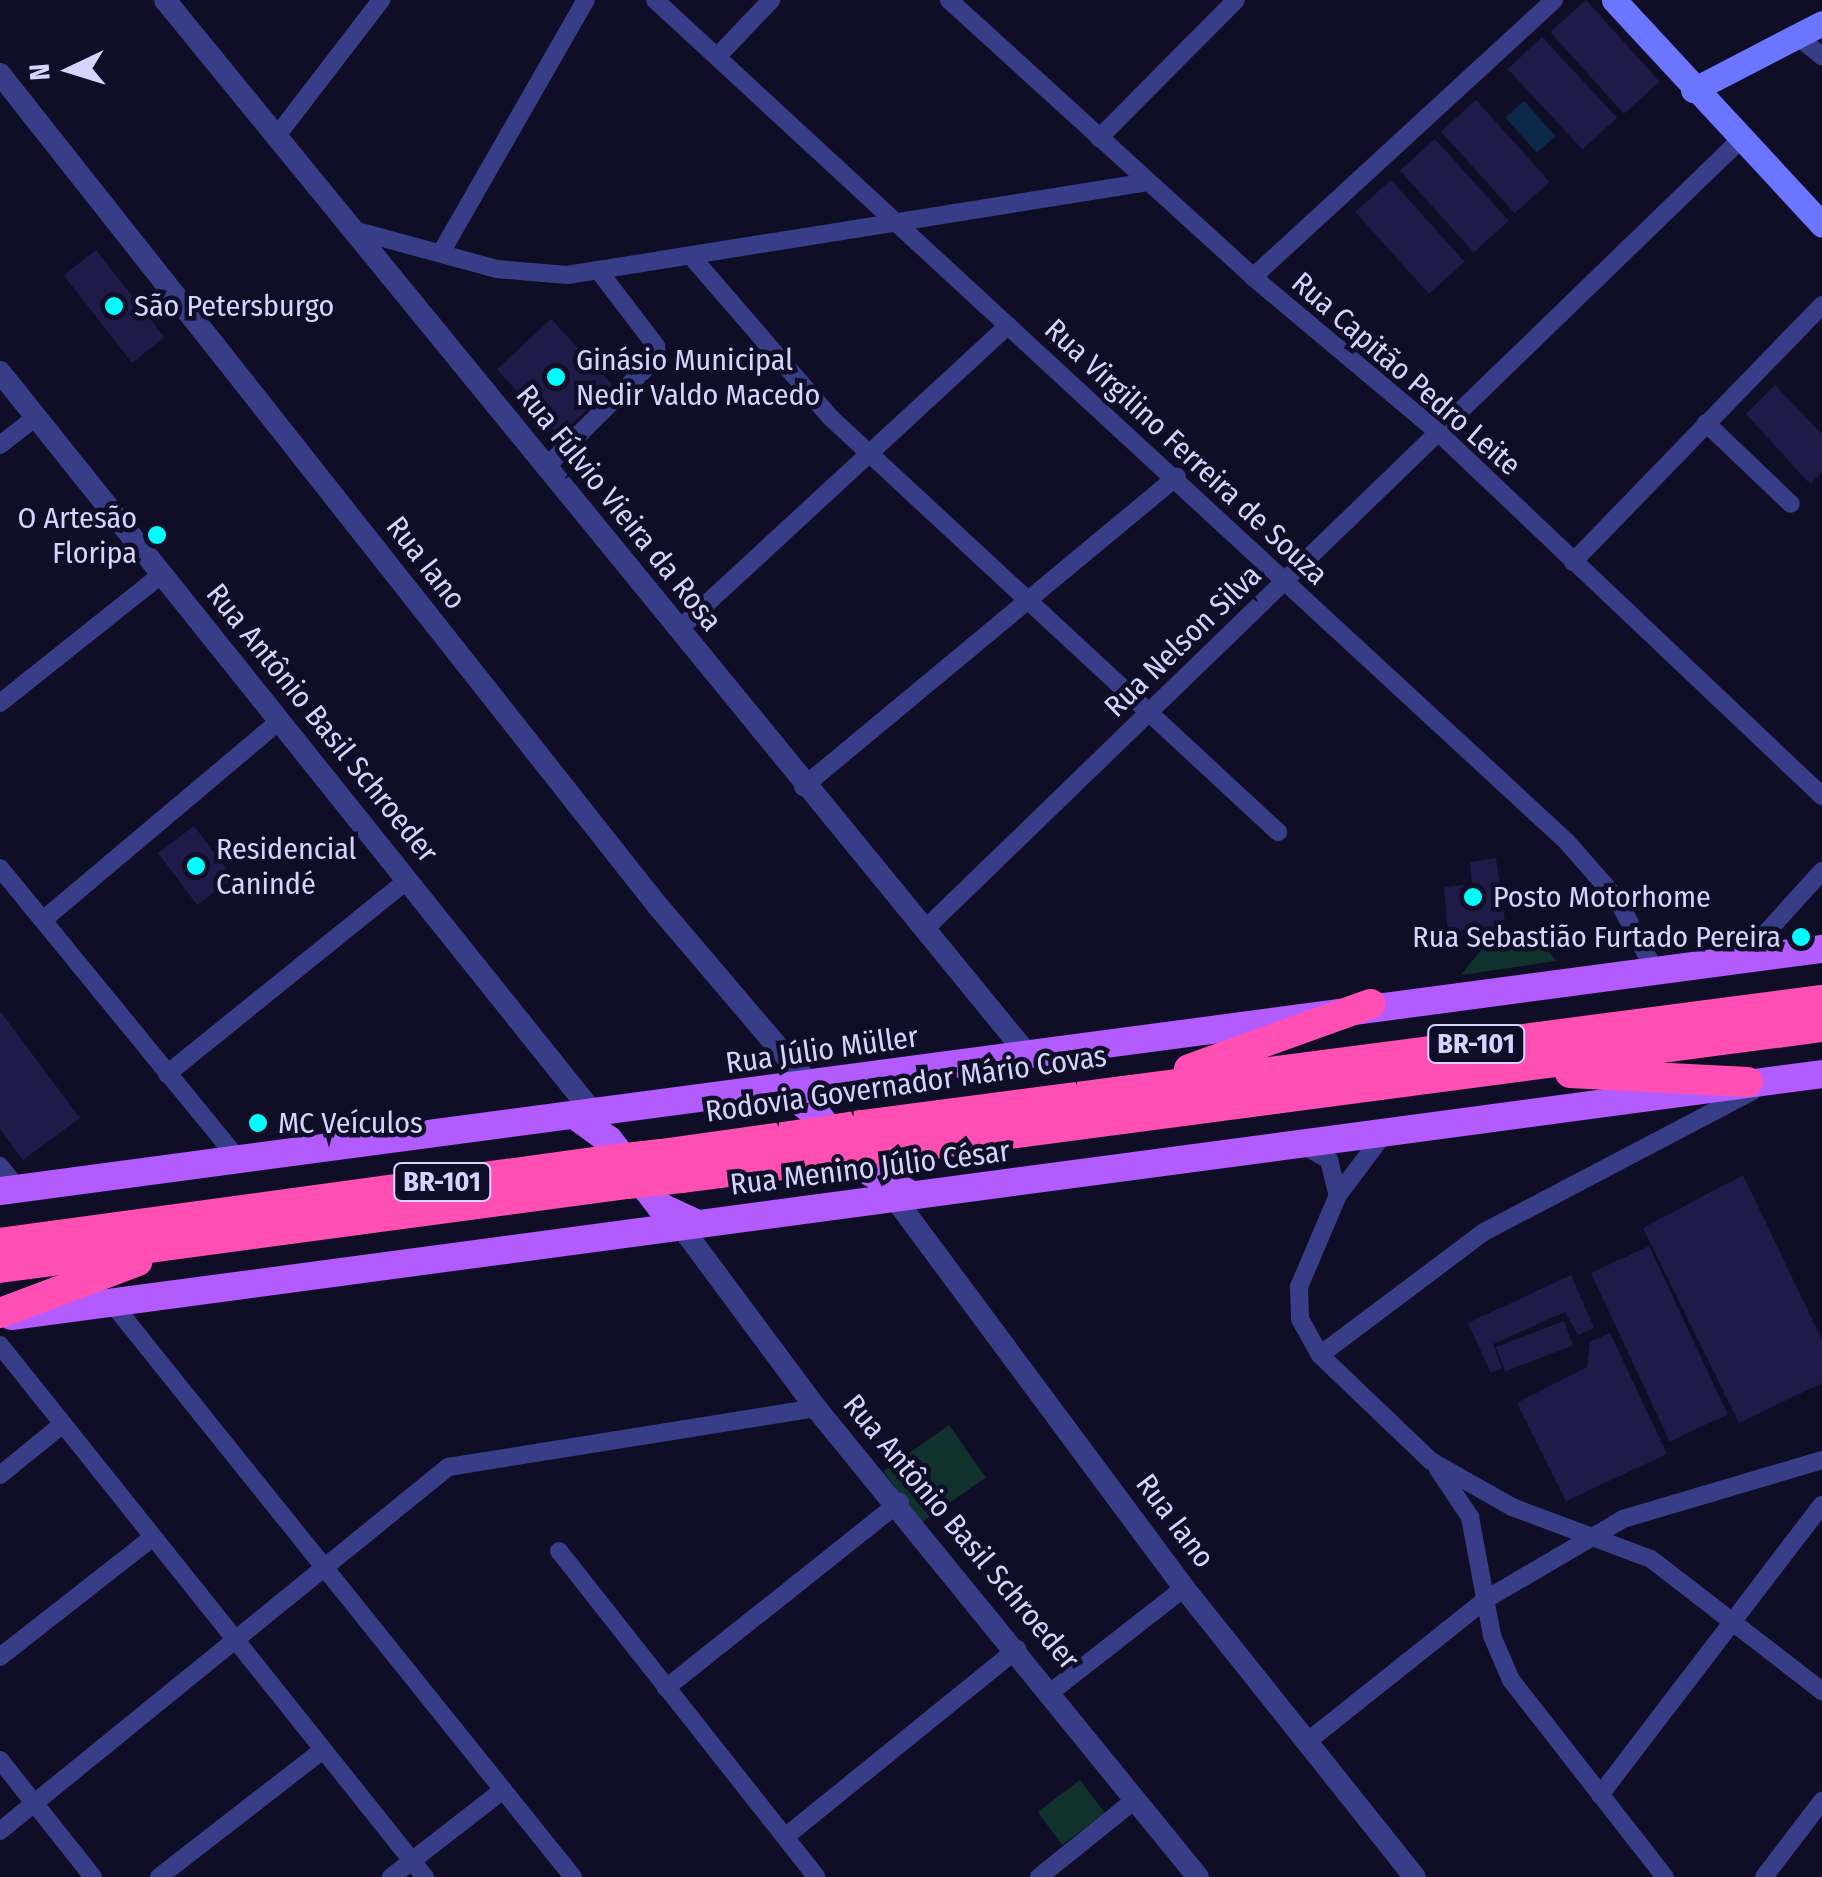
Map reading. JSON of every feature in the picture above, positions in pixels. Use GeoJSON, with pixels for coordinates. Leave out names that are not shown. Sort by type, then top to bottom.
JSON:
{"type":"FeatureCollection","features":[{"type":"Feature","properties":{"kind":"highway","name":"Rodovia Governador Mário Covas"},"geometry":{"type":"LineString","coordinates":[[0,1243],[623,1170],[681,1178],[840,1145],[862,1126],[1822,1000]]}},
{"type":"Feature","properties":{"kind":"highway"},"geometry":{"type":"LineString","coordinates":[[1130,1089],[1371,1004]]}},
{"type":"Feature","properties":{"kind":"highway","name":"Rodovia Governador Mário Covas"},"geometry":{"type":"LineString","coordinates":[[0,1268],[188,1242],[623,1170],[660,1154],[840,1145],[1492,1070],[1822,1026]]}},
{"type":"Feature","properties":{"kind":"highway"},"geometry":{"type":"LineString","coordinates":[[1492,1070],[1748,1082]]}},
{"type":"Feature","properties":{"kind":"highway"},"geometry":{"type":"LineString","coordinates":[[0,1315],[188,1242]]}},
{"type":"Feature","properties":{"kind":"main road"},"geometry":{"type":"LineString","coordinates":[[1614,0],[1692,90],[1822,226]]}},
{"type":"Feature","properties":{"kind":"main road"},"geometry":{"type":"LineString","coordinates":[[1692,90],[1822,24]]}},
{"type":"Feature","properties":{"kind":"main road"},"geometry":{"type":"LineString","coordinates":[[1653,967],[1822,949]]}},
{"type":"Feature","properties":{"kind":"main road","name":"Rua Júlio Müller"},"geometry":{"type":"LineString","coordinates":[[9,1190],[596,1114],[1653,967]]}},
{"type":"Feature","properties":{"kind":"main road","name":"Rua Menino Júlio César"},"geometry":{"type":"LineString","coordinates":[[0,1315],[902,1195],[1384,1136],[1822,1074]]}},
{"type":"Feature","properties":{"kind":"main road","name":"Rua Iano"},"geometry":{"type":"LineString","coordinates":[[807,1085],[840,1145],[902,1195]]}},
{"type":"Feature","properties":{"kind":"main road","name":"Rua Antônio Basil Schroeder"},"geometry":{"type":"LineString","coordinates":[[596,1114],[623,1170],[687,1224]]}},
{"type":"Feature","properties":{"kind":"main road"},"geometry":{"type":"LineString","coordinates":[[840,1145],[850,1202]]}},
{"type":"Feature","properties":{"kind":"main road"},"geometry":{"type":"LineString","coordinates":[[623,1170],[642,1230]]}},
{"type":"Feature","properties":{"kind":"street","name":"Rua Fúlvio Vieira da Rosa"},"geometry":{"type":"LineString","coordinates":[[164,0],[549,464],[803,787],[1026,1054]]}},
{"type":"Feature","properties":{"kind":"street"},"geometry":{"type":"LineString","coordinates":[[276,137],[381,0]]}},
{"type":"Feature","properties":{"kind":"street"},"geometry":{"type":"LineString","coordinates":[[442,251],[586,0]]}},
{"type":"Feature","properties":{"kind":"street","name":"Rua Virgilino Ferreira de Souza"},"geometry":{"type":"LineString","coordinates":[[655,0],[1178,478],[1585,860],[1653,967]]}},
{"type":"Feature","properties":{"kind":"street"},"geometry":{"type":"LineString","coordinates":[[717,57],[771,0]]}},
{"type":"Feature","properties":{"kind":"street","name":"Rua Capitão Pedro Leite"},"geometry":{"type":"LineString","coordinates":[[949,0],[1253,277],[1438,432],[1822,796]]}},
{"type":"Feature","properties":{"kind":"street"},"geometry":{"type":"LineString","coordinates":[[1253,277],[1554,0]]}},
{"type":"Feature","properties":{"kind":"street"},"geometry":{"type":"LineString","coordinates":[[1100,138],[1232,2]]}},
{"type":"Feature","properties":{"kind":"street"},"geometry":{"type":"LineString","coordinates":[[1796,36],[1822,56]]}},
{"type":"Feature","properties":{"kind":"street","name":"Rua Iano"},"geometry":{"type":"LineString","coordinates":[[3,84],[657,905],[807,1085]]}},
{"type":"Feature","properties":{"kind":"street","name":"Rua Nelson Silva"},"geometry":{"type":"LineString","coordinates":[[924,930],[1739,141]]}},
{"type":"Feature","properties":{"kind":"street"},"geometry":{"type":"LineString","coordinates":[[357,232],[522,274],[598,270],[1148,182]]}},
{"type":"Feature","properties":{"kind":"street"},"geometry":{"type":"LineString","coordinates":[[690,256],[872,454],[1030,601],[1153,708],[1278,832]]}},
{"type":"Feature","properties":{"kind":"street"},"geometry":{"type":"LineString","coordinates":[[549,464],[657,358],[656,346],[598,270]]}},
{"type":"Feature","properties":{"kind":"street"},"geometry":{"type":"LineString","coordinates":[[1574,562],[1822,305]]}},
{"type":"Feature","properties":{"kind":"street"},"geometry":{"type":"LineString","coordinates":[[678,630],[1008,326]]}},
{"type":"Feature","properties":{"kind":"street","name":"Rua Antônio Basil Schroeder"},"geometry":{"type":"LineString","coordinates":[[0,372],[596,1114]]}},
{"type":"Feature","properties":{"kind":"street"},"geometry":{"type":"LineString","coordinates":[[0,446],[36,417]]}},
{"type":"Feature","properties":{"kind":"street"},"geometry":{"type":"LineString","coordinates":[[1706,422],[1791,504]]}},
{"type":"Feature","properties":{"kind":"street"},"geometry":{"type":"LineString","coordinates":[[803,787],[1178,478]]}},
{"type":"Feature","properties":{"kind":"street"},"geometry":{"type":"LineString","coordinates":[[0,703],[162,574]]}},
{"type":"Feature","properties":{"kind":"street"},"geometry":{"type":"LineString","coordinates":[[43,920],[280,721]]}},
{"type":"Feature","properties":{"kind":"street"},"geometry":{"type":"LineString","coordinates":[[0,868],[238,1159]]}},
{"type":"Feature","properties":{"kind":"street"},"geometry":{"type":"LineString","coordinates":[[1744,957],[1822,871]]}},
{"type":"Feature","properties":{"kind":"street"},"geometry":{"type":"LineString","coordinates":[[167,1074],[407,880]]}},
{"type":"Feature","properties":{"kind":"street"},"geometry":{"type":"LineString","coordinates":[[1320,1355],[1484,1232],[1783,1077]]}},
{"type":"Feature","properties":{"kind":"street"},"geometry":{"type":"LineString","coordinates":[[1384,1136],[1338,1195],[1299,1286],[1300,1320],[1320,1355],[1432,1461],[1470,1517],[1492,1636],[1511,1680],[1665,1877]]}},
{"type":"Feature","properties":{"kind":"street"},"geometry":{"type":"LineString","coordinates":[[1304,1146],[1334,1167],[1338,1195]]}},
{"type":"Feature","properties":{"kind":"street"},"geometry":{"type":"LineString","coordinates":[[0,1166],[9,1190]]}},
{"type":"Feature","properties":{"kind":"street","name":"Rua Iano"},"geometry":{"type":"LineString","coordinates":[[902,1195],[1184,1588],[1415,1877]]}},
{"type":"Feature","properties":{"kind":"street","name":"Rua Antônio Basil Schroeder"},"geometry":{"type":"LineString","coordinates":[[687,1224],[816,1408],[900,1502],[1198,1877]]}},
{"type":"Feature","properties":{"kind":"street"},"geometry":{"type":"LineString","coordinates":[[112,1303],[573,1877]]}},
{"type":"Feature","properties":{"kind":"street"},"geometry":{"type":"LineString","coordinates":[[0,1345],[425,1877]]}},
{"type":"Feature","properties":{"kind":"street"},"geometry":{"type":"LineString","coordinates":[[0,1831],[326,1569],[424,1484],[474,1457],[816,1408]]}},
{"type":"Feature","properties":{"kind":"street"},"geometry":{"type":"LineString","coordinates":[[0,1474],[63,1424]]}},
{"type":"Feature","properties":{"kind":"street"},"geometry":{"type":"LineString","coordinates":[[1308,1741],[1488,1598],[1594,1536],[1660,1504],[1822,1460]]}},
{"type":"Feature","properties":{"kind":"street"},"geometry":{"type":"LineString","coordinates":[[1432,1461],[1512,1507],[1651,1559],[1822,1691]]}},
{"type":"Feature","properties":{"kind":"street"},"geometry":{"type":"LineString","coordinates":[[666,1688],[900,1502]]}},
{"type":"Feature","properties":{"kind":"street"},"geometry":{"type":"LineString","coordinates":[[1600,1796],[1822,1505]]}},
{"type":"Feature","properties":{"kind":"street"},"geometry":{"type":"LineString","coordinates":[[0,1658],[153,1536]]}},
{"type":"Feature","properties":{"kind":"street"},"geometry":{"type":"LineString","coordinates":[[559,1552],[816,1877]]}},
{"type":"Feature","properties":{"kind":"street"},"geometry":{"type":"LineString","coordinates":[[1051,1692],[1184,1588]]}},
{"type":"Feature","properties":{"kind":"street"},"geometry":{"type":"LineString","coordinates":[[784,1837],[1017,1649]]}},
{"type":"Feature","properties":{"kind":"street"},"geometry":{"type":"LineString","coordinates":[[160,1877],[323,1750]]}},
{"type":"Feature","properties":{"kind":"street"},"geometry":{"type":"LineString","coordinates":[[0,1760],[93,1877]]}},
{"type":"Feature","properties":{"kind":"street"},"geometry":{"type":"LineString","coordinates":[[392,1877],[502,1790]]}},
{"type":"Feature","properties":{"kind":"street"},"geometry":{"type":"LineString","coordinates":[[1039,1877],[1136,1799]]}},
{"type":"Feature","properties":{"kind":"street"},"geometry":{"type":"LineString","coordinates":[[1764,1877],[1822,1801]]}},
{"type":"Feature","properties":{"kind":"green space"},"geometry":{"type":"Polygon","coordinates":[[[1538,937],[1556,961],[1461,975],[1486,944],[1538,937]]]}},
{"type":"Feature","properties":{"kind":"green space"},"geometry":{"type":"Polygon","coordinates":[[[949,1425],[986,1477],[920,1523],[883,1471],[949,1425]]]}},
{"type":"Feature","properties":{"kind":"green space"},"geometry":{"type":"Polygon","coordinates":[[[1080,1780],[1105,1813],[1062,1845],[1038,1812],[1080,1780]]]}},
{"type":"Feature","properties":{"kind":"water"},"geometry":{"type":"Polygon","coordinates":[[[1524,101],[1555,136],[1537,153],[1505,118],[1524,101]]]}},
{"type":"Feature","properties":{"kind":"building"},"geometry":{"type":"Polygon","coordinates":[[[1586,0],[1660,82],[1624,114],[1550,32],[1586,0]]]}},
{"type":"Feature","properties":{"kind":"building"},"geometry":{"type":"Polygon","coordinates":[[[1542,37],[1617,117],[1583,150],[1508,69],[1542,37]]]}},
{"type":"Feature","properties":{"kind":"building"},"geometry":{"type":"Polygon","coordinates":[[[1476,100],[1550,182],[1515,213],[1441,131],[1476,100]]]}},
{"type":"Feature","properties":{"kind":"building"},"geometry":{"type":"Polygon","coordinates":[[[1435,139],[1509,221],[1474,252],[1400,170],[1435,139]]]}},
{"type":"Feature","properties":{"kind":"building"},"geometry":{"type":"Polygon","coordinates":[[[1391,180],[1465,262],[1429,294],[1355,212],[1391,180]]]}},
{"type":"Feature","properties":{"kind":"building","name":"São Petersburgo"},"geometry":{"type":"Polygon","coordinates":[[[96,250],[164,337],[132,363],[64,275],[96,250]]]}},
{"type":"Feature","properties":{"kind":"building","name":"Ginásio Municipal Nedir Valdo Macedo"},"geometry":{"type":"Polygon","coordinates":[[[551,319],[613,386],[559,436],[497,369],[551,319]]]}},
{"type":"Feature","properties":{"kind":"building"},"geometry":{"type":"Polygon","coordinates":[[[1775,385],[1822,434],[1822,472],[1810,484],[1746,414],[1775,385]]]}},
{"type":"Feature","properties":{"kind":"building","name":"Residencial Canindé"},"geometry":{"type":"Polygon","coordinates":[[[194,826],[233,878],[197,905],[158,853],[194,826]]]}},
{"type":"Feature","properties":{"kind":"building","name":"Posto Motorhome"},"geometry":{"type":"Polygon","coordinates":[[[1496,858],[1507,935],[1479,938],[1477,927],[1448,934],[1444,887],[1472,884],[1470,862],[1496,858]]]}},
{"type":"Feature","properties":{"kind":"building"},"geometry":{"type":"Polygon","coordinates":[[[0,1011],[80,1118],[23,1160],[0,1129],[0,1011]]]}},
{"type":"Feature","properties":{"kind":"building"},"geometry":{"type":"Polygon","coordinates":[[[1743,1175],[1822,1340],[1822,1383],[1739,1423],[1643,1228],[1743,1175]]]}},
{"type":"Feature","properties":{"kind":"building"},"geometry":{"type":"Polygon","coordinates":[[[1649,1246],[1728,1415],[1670,1442],[1591,1273],[1649,1246]]]}},
{"type":"Feature","properties":{"kind":"building"},"geometry":{"type":"Polygon","coordinates":[[[1571,1275],[1594,1328],[1578,1335],[1565,1312],[1493,1344],[1502,1368],[1491,1373],[1468,1323],[1571,1275]]]}},
{"type":"Feature","properties":{"kind":"building"},"geometry":{"type":"Polygon","coordinates":[[[1564,1321],[1573,1345],[1505,1371],[1496,1347],[1564,1321]]]}},
{"type":"Feature","properties":{"kind":"building"},"geometry":{"type":"Polygon","coordinates":[[[1610,1333],[1667,1454],[1566,1501],[1517,1403],[1587,1367],[1590,1342],[1610,1333]]]}},
{"type":"Feature","properties":{"kind":"place","name":"São Petersburgo"},"geometry":{"type":"Point","coordinates":[114,306]}},
{"type":"Feature","properties":{"kind":"place","name":"Ginásio Municipal Nedir Valdo Macedo"},"geometry":{"type":"Point","coordinates":[556,377]}},
{"type":"Feature","properties":{"kind":"place","name":"O Artesão Floripa"},"geometry":{"type":"Point","coordinates":[157,535]}},
{"type":"Feature","properties":{"kind":"place","name":"Residencial Canindé"},"geometry":{"type":"Point","coordinates":[196,866]}},
{"type":"Feature","properties":{"kind":"place","name":"Posto Motorhome"},"geometry":{"type":"Point","coordinates":[1473,897]}},
{"type":"Feature","properties":{"kind":"place","name":"Rua Sebastião Furtado Pereira"},"geometry":{"type":"Point","coordinates":[1801,937]}},
{"type":"Feature","properties":{"kind":"place","name":"MC Veículos"},"geometry":{"type":"Point","coordinates":[258,1123]}}]}
